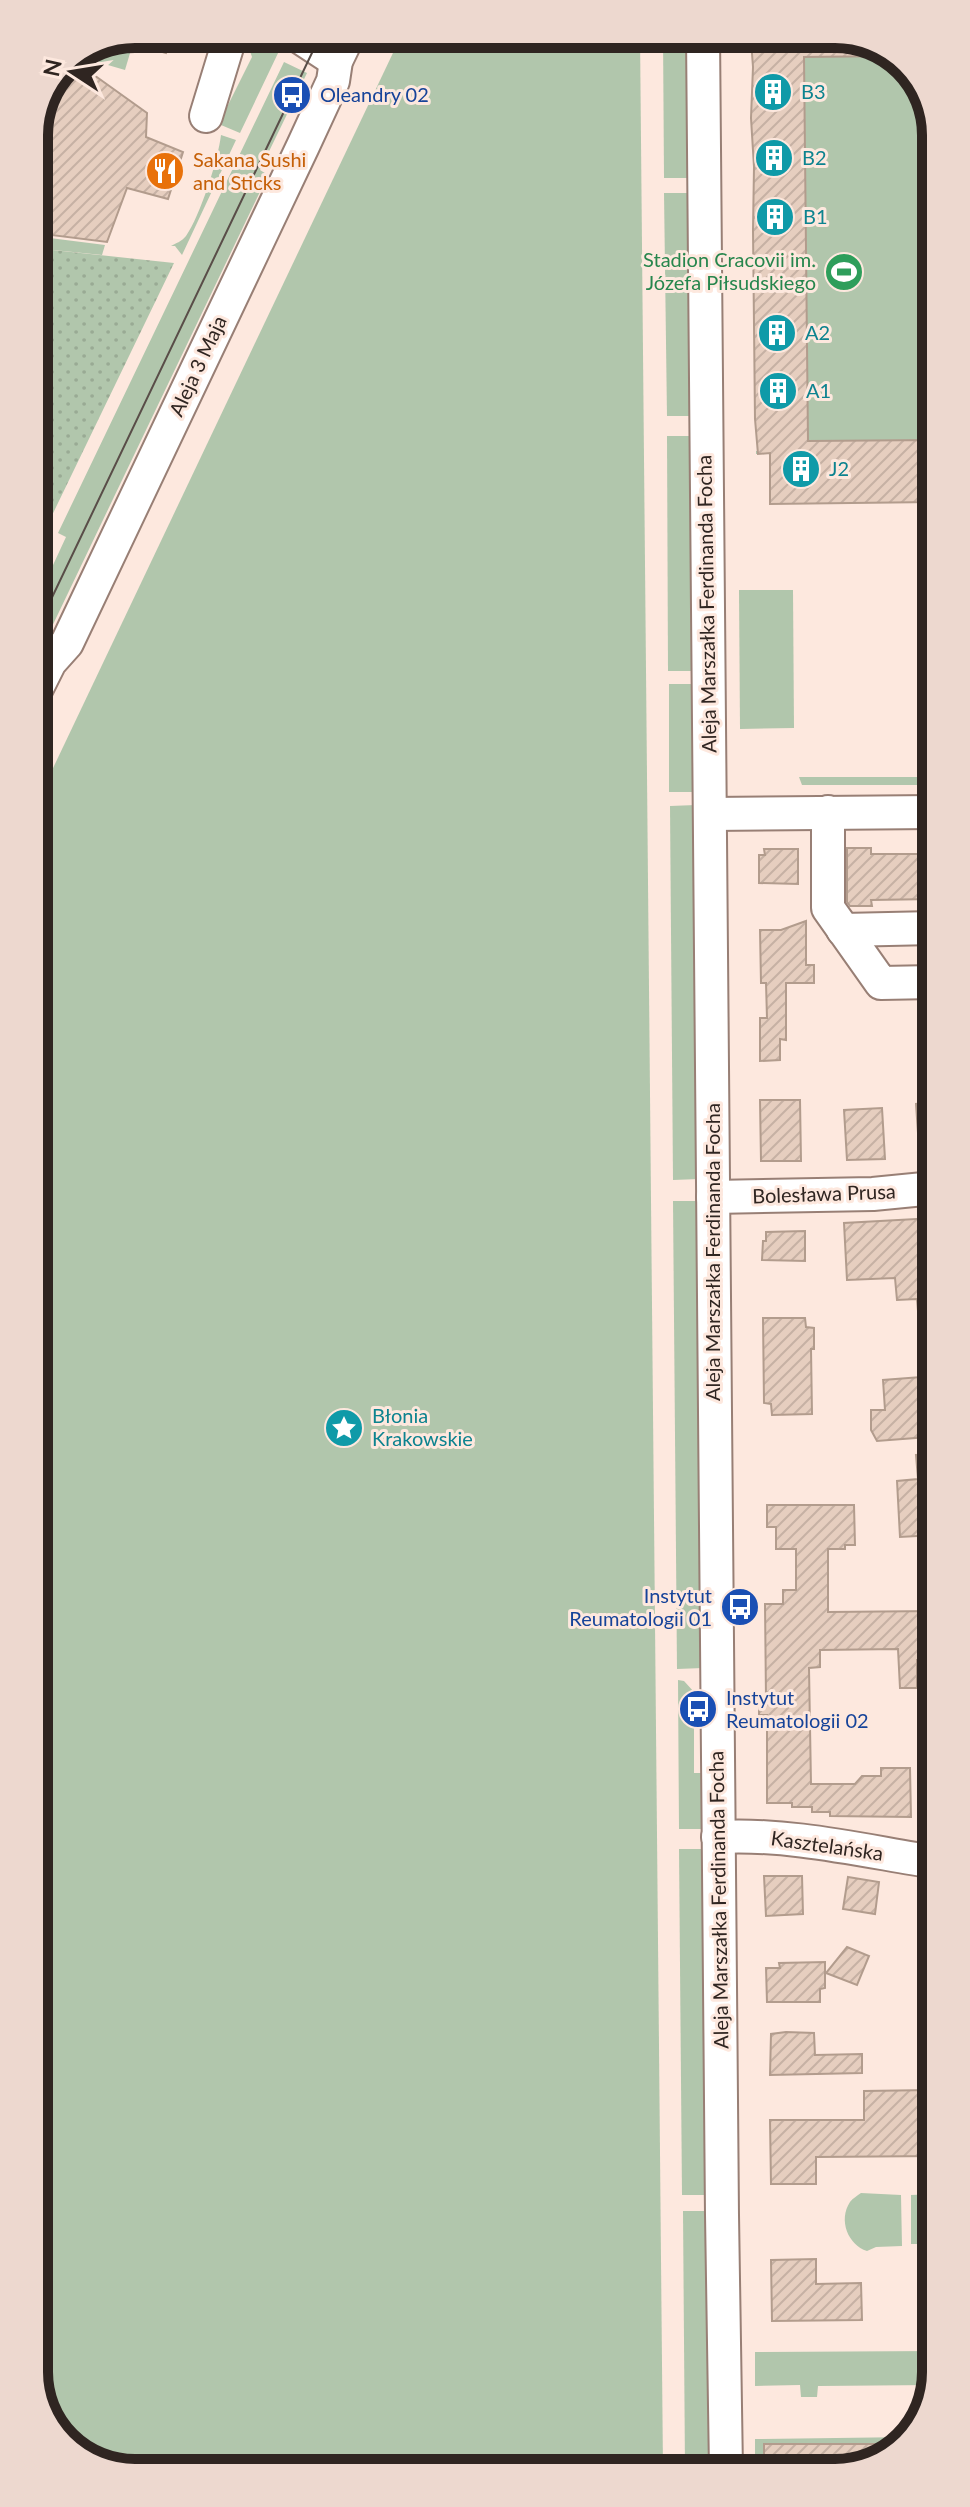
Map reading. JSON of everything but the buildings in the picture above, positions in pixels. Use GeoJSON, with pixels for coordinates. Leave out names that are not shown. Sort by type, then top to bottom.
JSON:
{"type":"FeatureCollection","features":[{"type":"Feature","properties":{"kind":"street"},"geometry":{"type":"LineString","coordinates":[[206,116],[227,48]]}},
{"type":"Feature","properties":{"kind":"street","name":"Aleja 3 Maja"},"geometry":{"type":"LineString","coordinates":[[48,666],[67,643],[303,146],[333,81],[343,48]]}},
{"type":"Feature","properties":{"kind":"street","name":"Aleja Marszałka Ferdinanda Focha"},"geometry":{"type":"LineString","coordinates":[[703,48],[726,2459]]}},
{"type":"Feature","properties":{"kind":"street"},"geometry":{"type":"LineString","coordinates":[[828,812],[828,907],[881,983],[922,982]]}},
{"type":"Feature","properties":{"kind":"street"},"geometry":{"type":"LineString","coordinates":[[710,814],[922,812]]}},
{"type":"Feature","properties":{"kind":"street"},"geometry":{"type":"LineString","coordinates":[[843,930],[922,928]]}},
{"type":"Feature","properties":{"kind":"street","name":"Bolesława Prusa"},"geometry":{"type":"LineString","coordinates":[[713,1197],[873,1194],[922,1189]]}},
{"type":"Feature","properties":{"kind":"street","name":"Kasztelańska"},"geometry":{"type":"LineString","coordinates":[[718,1837],[743,1835],[795,1840],[922,1860]]}},
{"type":"Feature","properties":{"kind":"green space"},"geometry":{"type":"Polygon","coordinates":[[[131,48],[125,70],[95,59],[131,48]]]}},
{"type":"Feature","properties":{"kind":"green space"},"geometry":{"type":"Polygon","coordinates":[[[249,48],[280,49],[240,133],[221,125],[222,117],[252,57],[249,48]]]}},
{"type":"Feature","properties":{"kind":"green space","name":"Błonia Krakowskie"},"geometry":{"type":"Polygon","coordinates":[[[395,48],[640,48],[663,2459],[130,2459],[102,2452],[82,2441],[63,2420],[55,2405],[48,2372],[48,779],[395,48]]]}},
{"type":"Feature","properties":{"kind":"green space"},"geometry":{"type":"Polygon","coordinates":[[[663,48],[688,48],[689,178],[664,178],[663,48]]]}},
{"type":"Feature","properties":{"kind":"green space","name":"Stadion Cracovii im. Józefa Piłsudskiego"},"geometry":{"type":"Polygon","coordinates":[[[752,48],[840,48],[857,51],[892,70],[913,97],[922,135],[922,502],[770,504],[770,454],[756,454],[752,48]]]}},
{"type":"Feature","properties":{"kind":"green space"},"geometry":{"type":"Polygon","coordinates":[[[284,62],[307,73],[260,170],[268,175],[48,635],[48,576],[66,537],[58,533],[284,62]]]}},
{"type":"Feature","properties":{"kind":"green space"},"geometry":{"type":"Polygon","coordinates":[[[221,135],[236,140],[182,255],[175,246],[171,246],[186,236],[197,215],[221,135]]]}},
{"type":"Feature","properties":{"kind":"green space"},"geometry":{"type":"Polygon","coordinates":[[[664,193],[690,193],[692,416],[667,416],[664,193]]]}},
{"type":"Feature","properties":{"kind":"green space"},"geometry":{"type":"Polygon","coordinates":[[[48,238],[105,245],[102,255],[48,249],[48,238]]]}},
{"type":"Feature","properties":{"kind":"green space"},"geometry":{"type":"Polygon","coordinates":[[[48,250],[174,263],[48,524],[48,250]]]}},
{"type":"Feature","properties":{"kind":"green space"},"geometry":{"type":"Polygon","coordinates":[[[667,436],[692,436],[694,671],[668,671],[667,436]]]}},
{"type":"Feature","properties":{"kind":"green space"},"geometry":{"type":"Polygon","coordinates":[[[739,590],[793,590],[794,728],[740,729],[739,590]]]}},
{"type":"Feature","properties":{"kind":"green space"},"geometry":{"type":"Polygon","coordinates":[[[669,684],[694,684],[695,792],[669,792],[669,684]]]}},
{"type":"Feature","properties":{"kind":"green space"},"geometry":{"type":"Polygon","coordinates":[[[799,777],[922,777],[922,785],[802,785],[799,777]]]}},
{"type":"Feature","properties":{"kind":"green space"},"geometry":{"type":"Polygon","coordinates":[[[696,805],[699,1179],[673,1180],[670,806],[696,805]]]}},
{"type":"Feature","properties":{"kind":"green space"},"geometry":{"type":"Polygon","coordinates":[[[673,1201],[701,1201],[703,1668],[677,1669],[673,1201]]]}},
{"type":"Feature","properties":{"kind":"green space"},"geometry":{"type":"Polygon","coordinates":[[[678,1680],[684,1681],[694,1692],[694,1773],[705,1773],[705,1829],[679,1829],[678,1680]]]}},
{"type":"Feature","properties":{"kind":"green space"},"geometry":{"type":"Polygon","coordinates":[[[679,1849],[705,1849],[710,2195],[682,2195],[679,1849]]]}},
{"type":"Feature","properties":{"kind":"green space"},"geometry":{"type":"Polygon","coordinates":[[[861,2193],[901,2195],[902,2246],[876,2247],[867,2251],[850,2238],[845,2216],[851,2201],[861,2193]]]}},
{"type":"Feature","properties":{"kind":"green space"},"geometry":{"type":"Polygon","coordinates":[[[911,2195],[922,2195],[922,2244],[911,2244],[911,2195]]]}},
{"type":"Feature","properties":{"kind":"green space"},"geometry":{"type":"Polygon","coordinates":[[[683,2211],[709,2211],[711,2459],[685,2459],[683,2211]]]}},
{"type":"Feature","properties":{"kind":"green space"},"geometry":{"type":"Polygon","coordinates":[[[922,2351],[921,2383],[818,2386],[817,2397],[801,2397],[800,2385],[755,2386],[755,2352],[922,2351]]]}},
{"type":"Feature","properties":{"kind":"green space"},"geometry":{"type":"Polygon","coordinates":[[[892,2437],[868,2452],[835,2459],[755,2459],[755,2439],[892,2437]]]}},
{"type":"Feature","properties":{"kind":"tram line"},"geometry":{"type":"LineString","coordinates":[[48,606],[314,48]]}},
{"type":"Feature","properties":{"kind":"place","name":"B3"},"geometry":{"type":"Point","coordinates":[773,92]}},
{"type":"Feature","properties":{"kind":"place","name":"Oleandry 02"},"geometry":{"type":"Point","coordinates":[292,95]}},
{"type":"Feature","properties":{"kind":"place","name":"B2"},"geometry":{"type":"Point","coordinates":[774,158]}},
{"type":"Feature","properties":{"kind":"place","name":"Sakana Sushi and Sticks"},"geometry":{"type":"Point","coordinates":[165,171]}},
{"type":"Feature","properties":{"kind":"place","name":"B1"},"geometry":{"type":"Point","coordinates":[775,217]}},
{"type":"Feature","properties":{"kind":"place","name":"Stadion Cracovii im. Józefa Piłsudskiego"},"geometry":{"type":"Point","coordinates":[844,272]}},
{"type":"Feature","properties":{"kind":"place","name":"A2"},"geometry":{"type":"Point","coordinates":[777,333]}},
{"type":"Feature","properties":{"kind":"place","name":"A1"},"geometry":{"type":"Point","coordinates":[778,391]}},
{"type":"Feature","properties":{"kind":"place","name":"J2"},"geometry":{"type":"Point","coordinates":[801,469]}},
{"type":"Feature","properties":{"kind":"place","name":"Błonia Krakowskie"},"geometry":{"type":"Point","coordinates":[344,1428]}},
{"type":"Feature","properties":{"kind":"place","name":"Instytut Reumatologii 01"},"geometry":{"type":"Point","coordinates":[740,1607]}},
{"type":"Feature","properties":{"kind":"place","name":"Instytut Reumatologii 02"},"geometry":{"type":"Point","coordinates":[698,1709]}}]}
